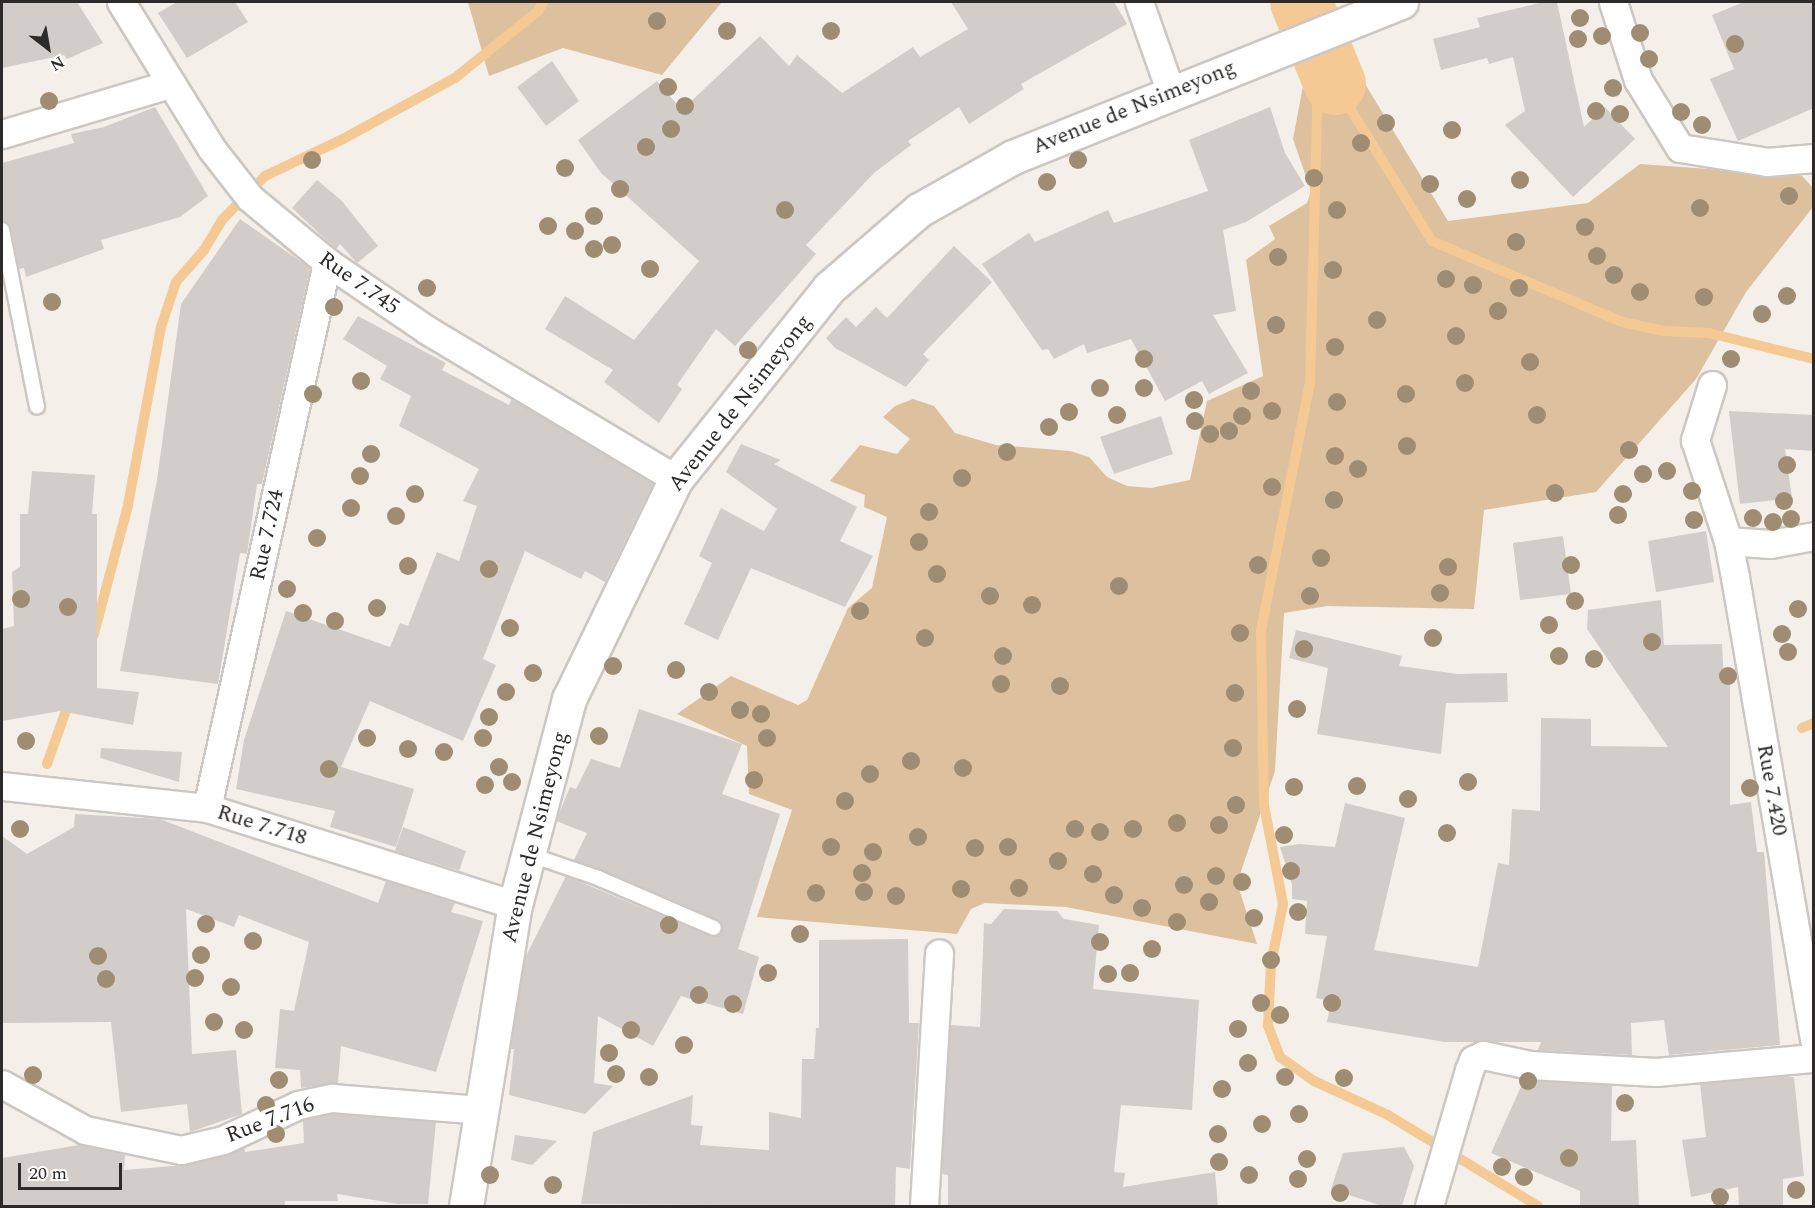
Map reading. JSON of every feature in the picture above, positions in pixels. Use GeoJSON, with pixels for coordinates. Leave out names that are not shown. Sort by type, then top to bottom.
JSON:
{"type":"FeatureCollection","features":[{"type":"Feature","properties":{"kind":"main road","name":"Avenue de Nsimeyong"},"geometry":{"type":"LineString","coordinates":[[466,1206],[515,905],[569,699],[676,479],[829,288],[919,210],[1013,156],[1270,51],[1401,2]]}},
{"type":"Feature","properties":{"kind":"street","name":"Rue 7.745"},"geometry":{"type":"LineString","coordinates":[[121,2],[211,148],[250,198],[327,262],[427,330],[676,479]]}},
{"type":"Feature","properties":{"kind":"street"},"geometry":{"type":"LineString","coordinates":[[1139,2],[1171,93]]}},
{"type":"Feature","properties":{"kind":"street"},"geometry":{"type":"LineString","coordinates":[[1613,2],[1638,80],[1680,147],[1767,162],[1814,158]]}},
{"type":"Feature","properties":{"kind":"street"},"geometry":{"type":"LineString","coordinates":[[2,134],[170,84]]}},
{"type":"Feature","properties":{"kind":"street","name":"Rue 7.724"},"geometry":{"type":"LineString","coordinates":[[207,808],[327,262]]}},
{"type":"Feature","properties":{"kind":"street","name":"Rue 7.420"},"geometry":{"type":"LineString","coordinates":[[1712,386],[1695,440],[1728,542],[1813,1022]]}},
{"type":"Feature","properties":{"kind":"street"},"geometry":{"type":"LineString","coordinates":[[1728,542],[1770,544],[1814,536]]}},
{"type":"Feature","properties":{"kind":"street","name":"Rue 7.718"},"geometry":{"type":"LineString","coordinates":[[2,786],[207,808],[515,905]]}},
{"type":"Feature","properties":{"kind":"street"},"geometry":{"type":"LineString","coordinates":[[924,1206],[939,953]]}},
{"type":"Feature","properties":{"kind":"street"},"geometry":{"type":"LineString","coordinates":[[1429,1206],[1469,1070],[1473,1060],[1483,1055],[1530,1065],[1656,1072],[1814,1058]]}},
{"type":"Feature","properties":{"kind":"street","name":"Rue 7.716"},"geometry":{"type":"LineString","coordinates":[[2,1084],[85,1130],[181,1150],[223,1140],[298,1105],[332,1098],[480,1110]]}},
{"type":"Feature","properties":{"kind":"lane"},"geometry":{"type":"LineString","coordinates":[[2,230],[37,407]]}},
{"type":"Feature","properties":{"kind":"lane"},"geometry":{"type":"LineString","coordinates":[[528,854],[598,878],[714,928]]}},
{"type":"Feature","properties":{"kind":"shaded area"},"geometry":{"type":"Polygon","coordinates":[[[468,2],[722,2],[662,75],[563,48],[489,76],[468,2]]]}},
{"type":"Feature","properties":{"kind":"shaded area"},"geometry":{"type":"Polygon","coordinates":[[[1275,2],[1333,2],[1282,17],[1275,2]]]}},
{"type":"Feature","properties":{"kind":"shaded area"},"geometry":{"type":"Polygon","coordinates":[[[1350,59],[1448,221],[1588,203],[1640,164],[1802,176],[1813,188],[1813,207],[1746,292],[1696,379],[1596,492],[1484,510],[1474,609],[1327,606],[1284,613],[1275,771],[1237,883],[1257,944],[1066,907],[985,903],[971,909],[957,934],[757,917],[792,810],[749,794],[747,746],[677,714],[731,676],[798,705],[807,700],[848,608],[872,588],[887,517],[864,507],[865,495],[830,481],[860,445],[897,454],[910,439],[883,417],[895,406],[913,399],[934,406],[955,433],[996,445],[1070,451],[1089,457],[1107,477],[1127,486],[1151,488],[1190,480],[1207,401],[1263,376],[1246,260],[1275,239],[1269,226],[1307,203],[1311,191],[1293,139],[1305,75],[1350,59]]]}},
{"type":"Feature","properties":{"kind":"building"},"geometry":{"type":"Polygon","coordinates":[[[2,2],[77,2],[103,43],[67,59],[64,55],[2,68],[2,2]]]}},
{"type":"Feature","properties":{"kind":"building"},"geometry":{"type":"Polygon","coordinates":[[[177,2],[235,2],[248,22],[187,58],[158,13],[177,2]]]}},
{"type":"Feature","properties":{"kind":"building"},"geometry":{"type":"Polygon","coordinates":[[[951,2],[1114,2],[1127,24],[1021,84],[1024,89],[969,124],[959,107],[908,141],[911,145],[874,173],[806,245],[816,254],[735,346],[716,329],[677,385],[682,389],[659,423],[604,382],[613,370],[545,329],[565,296],[634,340],[699,261],[601,173],[578,140],[657,81],[682,110],[760,36],[789,66],[797,55],[842,93],[913,47],[920,57],[968,29],[951,2]]]}},
{"type":"Feature","properties":{"kind":"building"},"geometry":{"type":"Polygon","coordinates":[[[1544,2],[1557,2],[1584,127],[1605,107],[1635,139],[1573,197],[1505,125],[1525,111],[1513,57],[1489,64],[1487,58],[1441,70],[1433,39],[1480,27],[1477,18],[1544,2]]]}},
{"type":"Feature","properties":{"kind":"building"},"geometry":{"type":"Polygon","coordinates":[[[1744,2],[1814,2],[1814,108],[1738,141],[1710,79],[1734,69],[1712,15],[1744,2]]]}},
{"type":"Feature","properties":{"kind":"building"},"geometry":{"type":"Polygon","coordinates":[[[552,61],[579,101],[546,126],[517,87],[552,61]]]}},
{"type":"Feature","properties":{"kind":"building"},"geometry":{"type":"Polygon","coordinates":[[[155,107],[208,196],[180,217],[101,240],[104,249],[26,277],[24,268],[19,269],[11,228],[2,221],[2,163],[74,143],[71,134],[104,127],[155,107]]]}},
{"type":"Feature","properties":{"kind":"building"},"geometry":{"type":"Polygon","coordinates":[[[1270,107],[1285,153],[1305,186],[1246,222],[1223,230],[1236,311],[1213,315],[1248,373],[1209,394],[1202,381],[1165,401],[1131,339],[1087,353],[1084,344],[1054,359],[1048,349],[1042,350],[982,264],[1029,233],[1035,242],[1108,210],[1114,223],[1208,191],[1189,140],[1270,107]]]}},
{"type":"Feature","properties":{"kind":"building"},"geometry":{"type":"Polygon","coordinates":[[[317,180],[341,200],[378,246],[357,263],[340,244],[336,249],[292,208],[317,180]]]}},
{"type":"Feature","properties":{"kind":"building"},"geometry":{"type":"Polygon","coordinates":[[[240,219],[310,268],[262,484],[257,484],[247,554],[240,553],[218,684],[120,671],[157,480],[181,304],[240,219]]]}},
{"type":"Feature","properties":{"kind":"building"},"geometry":{"type":"Polygon","coordinates":[[[954,246],[992,282],[923,354],[929,360],[906,387],[835,348],[826,338],[846,317],[856,327],[876,307],[887,318],[954,246]]]}},
{"type":"Feature","properties":{"kind":"building"},"geometry":{"type":"Polygon","coordinates":[[[358,316],[446,363],[442,370],[509,405],[511,400],[524,406],[653,484],[605,582],[585,571],[581,579],[525,551],[483,659],[496,665],[463,741],[370,701],[341,767],[414,789],[396,847],[330,827],[335,811],[236,789],[244,740],[286,611],[390,647],[400,623],[408,626],[437,552],[459,561],[477,506],[463,501],[479,469],[399,426],[411,396],[380,379],[387,366],[343,339],[358,316]]]}},
{"type":"Feature","properties":{"kind":"building"},"geometry":{"type":"Polygon","coordinates":[[[1729,411],[1814,415],[1814,451],[1785,449],[1792,498],[1740,504],[1729,411]]]}},
{"type":"Feature","properties":{"kind":"building"},"geometry":{"type":"Polygon","coordinates":[[[1161,416],[1173,454],[1114,474],[1100,437],[1161,416]]]}},
{"type":"Feature","properties":{"kind":"building"},"geometry":{"type":"Polygon","coordinates":[[[741,444],[781,460],[774,464],[857,507],[840,541],[873,556],[845,607],[751,568],[718,640],[684,624],[712,563],[699,556],[721,508],[764,531],[777,509],[726,472],[741,444]]]}},
{"type":"Feature","properties":{"kind":"building"},"geometry":{"type":"Polygon","coordinates":[[[32,471],[95,475],[92,514],[97,514],[97,688],[139,692],[133,725],[60,711],[2,721],[2,629],[14,626],[12,572],[20,567],[20,514],[28,514],[32,471]]]}},
{"type":"Feature","properties":{"kind":"building"},"geometry":{"type":"Polygon","coordinates":[[[1706,531],[1714,582],[1656,592],[1648,541],[1706,531]]]}},
{"type":"Feature","properties":{"kind":"building"},"geometry":{"type":"Polygon","coordinates":[[[1563,536],[1571,594],[1520,600],[1513,543],[1563,536]]]}},
{"type":"Feature","properties":{"kind":"building"},"geometry":{"type":"Polygon","coordinates":[[[1661,600],[1664,645],[1722,644],[1724,684],[1730,684],[1730,805],[1751,802],[1757,852],[1764,852],[1780,1045],[1669,1055],[1664,1020],[1631,1023],[1632,1055],[1538,1050],[1541,1042],[1445,1042],[1327,1022],[1331,1001],[1316,998],[1327,936],[1305,934],[1307,901],[1292,899],[1292,884],[1280,847],[1299,844],[1335,847],[1345,803],[1405,818],[1374,950],[1478,967],[1498,863],[1509,865],[1512,809],[1540,811],[1541,718],[1591,719],[1591,746],[1668,747],[1587,629],[1588,610],[1661,600]]]}},
{"type":"Feature","properties":{"kind":"building"},"geometry":{"type":"Polygon","coordinates":[[[1296,630],[1402,656],[1399,666],[1458,674],[1507,673],[1508,702],[1446,703],[1441,754],[1317,734],[1328,668],[1289,658],[1296,630]]]}},
{"type":"Feature","properties":{"kind":"building"},"geometry":{"type":"Polygon","coordinates":[[[639,709],[742,744],[722,794],[780,814],[738,949],[759,957],[743,1014],[681,996],[653,1046],[598,1016],[594,1083],[613,1086],[585,1114],[509,1095],[514,1049],[511,1049],[525,958],[566,876],[710,936],[719,936],[723,928],[718,920],[574,860],[587,833],[556,821],[570,787],[576,789],[591,759],[620,768],[639,709]]]}},
{"type":"Feature","properties":{"kind":"building"},"geometry":{"type":"Polygon","coordinates":[[[101,748],[182,752],[179,782],[100,758],[101,748]]]}},
{"type":"Feature","properties":{"kind":"building"},"geometry":{"type":"Polygon","coordinates":[[[75,814],[160,819],[378,903],[386,881],[455,903],[451,912],[483,921],[436,1072],[341,1046],[338,1083],[301,1088],[300,1070],[275,1068],[280,1009],[294,1011],[309,942],[239,915],[234,927],[186,909],[192,1054],[236,1050],[242,1114],[190,1132],[187,1104],[121,1112],[111,1022],[2,1023],[2,836],[27,854],[74,827],[75,814]]]}},
{"type":"Feature","properties":{"kind":"building"},"geometry":{"type":"Polygon","coordinates":[[[403,827],[466,851],[459,871],[395,851],[403,827]]]}},
{"type":"Feature","properties":{"kind":"building"},"geometry":{"type":"Polygon","coordinates":[[[1004,909],[1057,911],[1064,919],[1099,925],[1093,989],[1199,1000],[1192,1110],[1121,1105],[1114,1172],[1125,1173],[1123,1187],[1215,1172],[1218,1206],[948,1206],[948,1175],[942,1174],[950,1025],[980,1027],[984,923],[991,924],[1004,909]]]}},
{"type":"Feature","properties":{"kind":"building"},"geometry":{"type":"Polygon","coordinates":[[[908,939],[909,1023],[919,1023],[910,1169],[896,1167],[895,1206],[581,1204],[593,1132],[693,1095],[691,1125],[703,1126],[700,1145],[769,1150],[769,1112],[801,1118],[802,1059],[814,1059],[816,1028],[819,1028],[819,940],[908,939]]]}},
{"type":"Feature","properties":{"kind":"building"},"geometry":{"type":"Polygon","coordinates":[[[1794,1077],[1804,1176],[1783,1179],[1783,1206],[1739,1206],[1738,1187],[1691,1197],[1682,1140],[1706,1137],[1700,1084],[1794,1077]]]}},
{"type":"Feature","properties":{"kind":"building"},"geometry":{"type":"Polygon","coordinates":[[[1524,1080],[1612,1085],[1611,1141],[1636,1140],[1639,1206],[1580,1206],[1580,1191],[1491,1153],[1524,1080]]]}},
{"type":"Feature","properties":{"kind":"building"},"geometry":{"type":"Polygon","coordinates":[[[333,1114],[436,1122],[428,1204],[398,1204],[337,1194],[338,1201],[285,1201],[285,1206],[2,1206],[2,1158],[79,1145],[125,1155],[124,1170],[185,1165],[245,1147],[245,1152],[304,1143],[303,1120],[333,1114]]]}},
{"type":"Feature","properties":{"kind":"building"},"geometry":{"type":"Polygon","coordinates":[[[515,1135],[557,1141],[532,1165],[511,1160],[515,1135]]]}},
{"type":"Feature","properties":{"kind":"building"},"geometry":{"type":"Polygon","coordinates":[[[1404,1147],[1414,1166],[1402,1206],[1382,1206],[1331,1189],[1343,1153],[1404,1147]]]}},
{"type":"Feature","properties":{"kind":"waterway"},"geometry":{"type":"LineString","coordinates":[[94,634],[128,505],[161,327],[176,282],[204,250],[222,220],[265,176],[343,139],[455,78],[538,11],[543,2]]}},
{"type":"Feature","properties":{"kind":"waterway"},"geometry":{"type":"LineString","coordinates":[[1301,2],[1335,84]]}},
{"type":"Feature","properties":{"kind":"waterway"},"geometry":{"type":"LineString","coordinates":[[1538,1206],[1388,1115],[1314,1081],[1280,1057],[1268,1025],[1271,964],[1283,904],[1264,805],[1261,630],[1310,383],[1317,107],[1335,84],[1432,241],[1622,322],[1664,331],[1709,333],[1814,359]]}},
{"type":"Feature","properties":{"kind":"waterway"},"geometry":{"type":"LineString","coordinates":[[47,764],[70,699]]}},
{"type":"Feature","properties":{"kind":"waterway"},"geometry":{"type":"LineString","coordinates":[[1802,728],[1814,723]]}}]}
